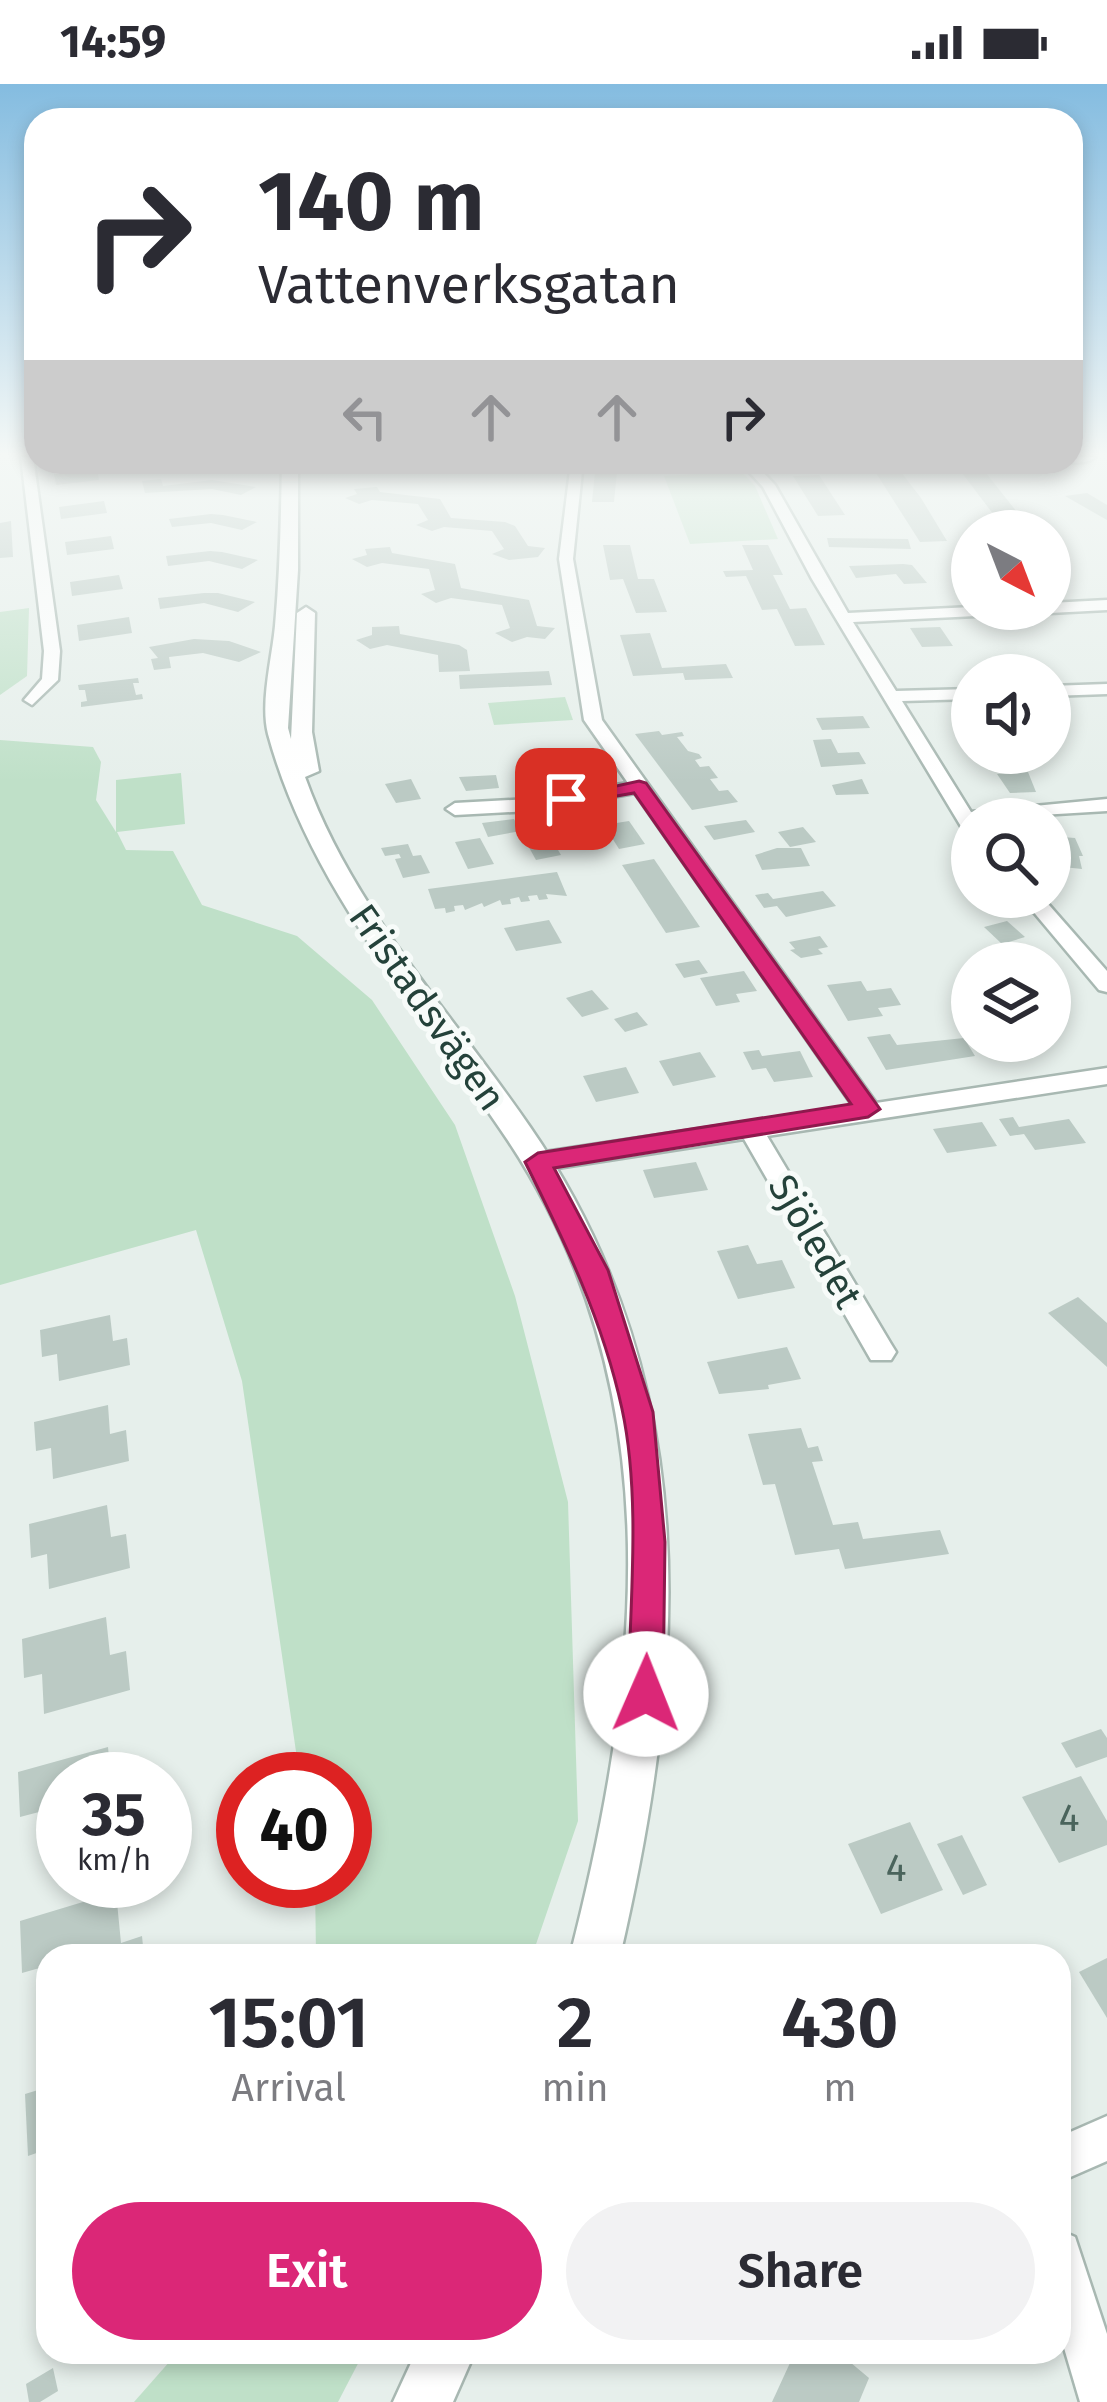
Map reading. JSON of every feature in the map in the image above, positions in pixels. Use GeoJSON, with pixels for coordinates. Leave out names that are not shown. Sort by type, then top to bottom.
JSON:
{"type":"FeatureCollection","features":[{"type":"Feature","properties":{"kind":"street"},"geometry":{"type":"LineString","coordinates":[[32,700],[50,680],[52,651],[42,565]]}},
{"type":"Feature","properties":{"kind":"street","name":"Fristadsvägen"},"geometry":{"type":"LineString","coordinates":[[290,565],[277,728],[295,787],[346,890],[373,932],[538,1162],[586,1254],[638,1412],[646,1496],[646,1694],[625,1841],[599,1944]]}},
{"type":"Feature","properties":{"kind":"street","name":"Fristadsvägen"},"geometry":{"type":"LineString","coordinates":[[307,565],[301,732],[317,813],[314,821]]}},
{"type":"Feature","properties":{"kind":"street"},"geometry":{"type":"LineString","coordinates":[[567,565],[593,720],[868,1109]]}},
{"type":"Feature","properties":{"kind":"street"},"geometry":{"type":"LineString","coordinates":[[814,565],[952,798]]}},
{"type":"Feature","properties":{"kind":"street"},"geometry":{"type":"LineString","coordinates":[[1071,609],[1103,610]]}},
{"type":"Feature","properties":{"kind":"street"},"geometry":{"type":"LineString","coordinates":[[843,618],[951,612]]}},
{"type":"Feature","properties":{"kind":"street"},"geometry":{"type":"LineString","coordinates":[[1071,690],[1107,689]]}},
{"type":"Feature","properties":{"kind":"street"},"geometry":{"type":"LineString","coordinates":[[889,696],[951,695]]}},
{"type":"Feature","properties":{"kind":"street"},"geometry":{"type":"LineString","coordinates":[[455,809],[529,805],[639,787]]}},
{"type":"Feature","properties":{"kind":"street"},"geometry":{"type":"LineString","coordinates":[[1071,810],[1107,805]]}},
{"type":"Feature","properties":{"kind":"street"},"geometry":{"type":"LineString","coordinates":[[1049,918],[1107,985]]}},
{"type":"Feature","properties":{"kind":"street"},"geometry":{"type":"LineString","coordinates":[[538,1162],[1107,1076]]}},
{"type":"Feature","properties":{"kind":"street","name":"Sjöledet"},"geometry":{"type":"LineString","coordinates":[[751,1130],[881,1352]]}},
{"type":"Feature","properties":{"kind":"street"},"geometry":{"type":"LineString","coordinates":[[1071,2154],[1107,2138]]}},
{"type":"Feature","properties":{"kind":"street"},"geometry":{"type":"LineString","coordinates":[[1071,2293],[1104,2402]]}},
{"type":"Feature","properties":{"kind":"street"},"geometry":{"type":"LineString","coordinates":[[423,2402],[440,2364]]}},
{"type":"Feature","properties":{"kind":"green space"},"geometry":{"type":"Polygon","coordinates":[[[29,608],[27,676],[0,695],[0,612],[29,608]]]}},
{"type":"Feature","properties":{"kind":"green space"},"geometry":{"type":"Polygon","coordinates":[[[565,697],[573,720],[494,725],[488,703],[565,697]]]}},
{"type":"Feature","properties":{"kind":"green space"},"geometry":{"type":"Polygon","coordinates":[[[0,740],[93,747],[101,762],[96,800],[116,832],[116,780],[181,773],[185,824],[117,832],[126,850],[173,851],[202,905],[297,936],[372,1000],[455,1125],[515,1296],[568,1502],[578,1821],[536,1944],[316,1944],[315,1908],[372,1908],[372,1752],[296,1752],[242,1381],[196,1230],[0,1285],[0,740]]]}},
{"type":"Feature","properties":{"kind":"green space"},"geometry":{"type":"Polygon","coordinates":[[[167,2364],[358,2364],[338,2402],[134,2402],[167,2364]]]}},
{"type":"Feature","properties":{"kind":"building"},"geometry":{"type":"Polygon","coordinates":[[[399,565],[455,565],[461,588],[529,600],[537,626],[555,628],[545,639],[527,637],[512,642],[495,633],[510,628],[502,605],[451,598],[436,603],[421,594],[435,590],[429,569],[399,565]]]}},
{"type":"Feature","properties":{"kind":"building"},"geometry":{"type":"Polygon","coordinates":[[[607,565],[635,565],[638,579],[654,579],[667,612],[636,613],[623,579],[610,580],[607,565]]]}},
{"type":"Feature","properties":{"kind":"building"},"geometry":{"type":"Polygon","coordinates":[[[751,565],[778,565],[783,575],[773,575],[790,609],[806,608],[825,645],[795,646],[777,609],[762,610],[746,576],[726,577],[723,571],[753,570],[751,565]]]}},
{"type":"Feature","properties":{"kind":"building"},"geometry":{"type":"Polygon","coordinates":[[[912,565],[927,583],[904,584],[896,574],[856,578],[849,566],[912,565]]]}},
{"type":"Feature","properties":{"kind":"building"},"geometry":{"type":"Polygon","coordinates":[[[119,575],[123,589],[72,596],[70,582],[119,575]]]}},
{"type":"Feature","properties":{"kind":"building"},"geometry":{"type":"Polygon","coordinates":[[[204,593],[255,602],[238,612],[204,603],[160,609],[158,598],[204,593]]]}},
{"type":"Feature","properties":{"kind":"building"},"geometry":{"type":"Polygon","coordinates":[[[129,617],[132,633],[79,641],[77,625],[129,617]]]}},
{"type":"Feature","properties":{"kind":"building"},"geometry":{"type":"Polygon","coordinates":[[[399,626],[400,634],[467,650],[470,671],[439,672],[438,655],[387,645],[370,649],[356,640],[372,635],[372,627],[399,626]]]}},
{"type":"Feature","properties":{"kind":"building"},"geometry":{"type":"Polygon","coordinates":[[[940,627],[953,646],[922,647],[910,628],[940,627]]]}},
{"type":"Feature","properties":{"kind":"building"},"geometry":{"type":"Polygon","coordinates":[[[650,633],[662,668],[726,664],[733,678],[685,680],[683,673],[633,676],[620,635],[650,633]]]}},
{"type":"Feature","properties":{"kind":"building"},"geometry":{"type":"Polygon","coordinates":[[[194,639],[229,641],[261,652],[239,662],[203,653],[169,657],[171,668],[154,670],[151,659],[158,658],[149,647],[194,639]]]}},
{"type":"Feature","properties":{"kind":"building"},"geometry":{"type":"Polygon","coordinates":[[[549,671],[552,685],[460,689],[459,675],[549,671]]]}},
{"type":"Feature","properties":{"kind":"building"},"geometry":{"type":"Polygon","coordinates":[[[138,678],[139,683],[133,683],[136,695],[142,694],[143,699],[81,707],[87,701],[85,690],[78,685],[138,678]]]}},
{"type":"Feature","properties":{"kind":"building"},"geometry":{"type":"Polygon","coordinates":[[[863,716],[870,728],[822,730],[816,718],[863,716]]]}},
{"type":"Feature","properties":{"kind":"building"},"geometry":{"type":"Polygon","coordinates":[[[659,731],[662,735],[682,732],[684,736],[677,737],[688,751],[699,754],[702,758],[695,760],[700,767],[709,766],[718,778],[710,779],[719,791],[728,790],[738,802],[692,810],[635,734],[659,731]]]}},
{"type":"Feature","properties":{"kind":"building"},"geometry":{"type":"Polygon","coordinates":[[[831,739],[838,753],[859,752],[866,764],[821,767],[813,740],[831,739]]]}},
{"type":"Feature","properties":{"kind":"building"},"geometry":{"type":"Polygon","coordinates":[[[581,768],[589,781],[548,782],[542,774],[581,768]]]}},
{"type":"Feature","properties":{"kind":"building"},"geometry":{"type":"Polygon","coordinates":[[[997,774],[1029,774],[1036,792],[1010,793],[997,774]]]}},
{"type":"Feature","properties":{"kind":"building"},"geometry":{"type":"Polygon","coordinates":[[[496,775],[499,788],[466,791],[459,777],[496,775]]]}},
{"type":"Feature","properties":{"kind":"building"},"geometry":{"type":"Polygon","coordinates":[[[411,779],[421,799],[396,803],[385,784],[411,779]]]}},
{"type":"Feature","properties":{"kind":"building"},"geometry":{"type":"Polygon","coordinates":[[[862,779],[869,794],[836,795],[832,785],[862,779]]]}},
{"type":"Feature","properties":{"kind":"building"},"geometry":{"type":"Polygon","coordinates":[[[514,819],[521,831],[488,837],[482,823],[514,819]]]}},
{"type":"Feature","properties":{"kind":"building"},"geometry":{"type":"Polygon","coordinates":[[[746,820],[755,832],[714,840],[704,826],[746,820]]]}},
{"type":"Feature","properties":{"kind":"building"},"geometry":{"type":"Polygon","coordinates":[[[629,821],[645,844],[619,849],[604,825],[629,821]]]}},
{"type":"Feature","properties":{"kind":"building"},"geometry":{"type":"Polygon","coordinates":[[[803,827],[816,842],[790,847],[778,832],[803,827]]]}},
{"type":"Feature","properties":{"kind":"building"},"geometry":{"type":"Polygon","coordinates":[[[480,838],[494,864],[468,869],[455,842],[480,838]]]}},
{"type":"Feature","properties":{"kind":"building"},"geometry":{"type":"Polygon","coordinates":[[[551,838],[561,855],[536,860],[526,842],[551,838]]]}},
{"type":"Feature","properties":{"kind":"building"},"geometry":{"type":"Polygon","coordinates":[[[1071,838],[1083,856],[1079,856],[1082,869],[1071,868],[1071,838]]]}},
{"type":"Feature","properties":{"kind":"building"},"geometry":{"type":"Polygon","coordinates":[[[408,844],[413,856],[421,855],[430,873],[403,878],[395,859],[401,858],[399,854],[385,856],[381,848],[408,844]]]}},
{"type":"Feature","properties":{"kind":"building"},"geometry":{"type":"Polygon","coordinates":[[[777,848],[801,848],[810,866],[762,870],[755,855],[777,848]]]}},
{"type":"Feature","properties":{"kind":"building"},"geometry":{"type":"Polygon","coordinates":[[[654,859],[700,927],[666,933],[622,865],[654,859]]]}},
{"type":"Feature","properties":{"kind":"building"},"geometry":{"type":"Polygon","coordinates":[[[557,872],[567,896],[546,894],[548,899],[539,900],[537,895],[528,896],[530,901],[521,902],[519,897],[510,899],[511,904],[502,905],[500,900],[465,910],[463,905],[454,906],[455,911],[446,913],[445,908],[435,909],[428,889],[557,872]]]}},
{"type":"Feature","properties":{"kind":"building"},"geometry":{"type":"Polygon","coordinates":[[[823,891],[836,906],[786,917],[777,906],[764,908],[755,895],[768,893],[773,899],[823,891]]]}},
{"type":"Feature","properties":{"kind":"building"},"geometry":{"type":"Polygon","coordinates":[[[549,920],[562,943],[516,951],[504,928],[549,920]]]}},
{"type":"Feature","properties":{"kind":"building"},"geometry":{"type":"Polygon","coordinates":[[[1007,921],[1025,937],[1000,942],[984,927],[1007,921]]]}},
{"type":"Feature","properties":{"kind":"building"},"geometry":{"type":"Polygon","coordinates":[[[820,936],[828,947],[818,949],[823,954],[801,958],[790,950],[795,949],[789,942],[820,936]]]}},
{"type":"Feature","properties":{"kind":"building"},"geometry":{"type":"Polygon","coordinates":[[[699,960],[708,973],[684,978],[675,964],[699,960]]]}},
{"type":"Feature","properties":{"kind":"building"},"geometry":{"type":"Polygon","coordinates":[[[744,971],[757,991],[736,994],[740,1002],[716,1006],[700,978],[744,971]]]}},
{"type":"Feature","properties":{"kind":"building"},"geometry":{"type":"Polygon","coordinates":[[[861,981],[867,991],[891,988],[901,1005],[878,1008],[883,1016],[848,1021],[827,985],[861,981]]]}},
{"type":"Feature","properties":{"kind":"building"},"geometry":{"type":"Polygon","coordinates":[[[592,990],[609,1009],[582,1017],[566,998],[592,990]]]}},
{"type":"Feature","properties":{"kind":"building"},"geometry":{"type":"Polygon","coordinates":[[[637,1012],[648,1025],[625,1032],[614,1019],[637,1012]]]}},
{"type":"Feature","properties":{"kind":"building"},"geometry":{"type":"Polygon","coordinates":[[[890,1034],[897,1045],[951,1039],[951,1060],[886,1070],[867,1037],[890,1034]]]}},
{"type":"Feature","properties":{"kind":"building"},"geometry":{"type":"Polygon","coordinates":[[[759,1050],[762,1056],[800,1051],[813,1077],[774,1082],[766,1068],[752,1070],[743,1052],[759,1050]]]}},
{"type":"Feature","properties":{"kind":"building"},"geometry":{"type":"Polygon","coordinates":[[[700,1052],[716,1077],[673,1086],[659,1061],[700,1052]]]}},
{"type":"Feature","properties":{"kind":"building"},"geometry":{"type":"Polygon","coordinates":[[[626,1067],[639,1093],[596,1102],[583,1076],[626,1067]]]}},
{"type":"Feature","properties":{"kind":"building"},"geometry":{"type":"Polygon","coordinates":[[[1013,1117],[1019,1127],[1069,1119],[1086,1143],[1035,1150],[1024,1134],[1010,1136],[999,1119],[1013,1117]]]}},
{"type":"Feature","properties":{"kind":"building"},"geometry":{"type":"Polygon","coordinates":[[[982,1122],[997,1146],[947,1153],[933,1129],[982,1122]]]}},
{"type":"Feature","properties":{"kind":"building"},"geometry":{"type":"Polygon","coordinates":[[[696,1162],[708,1190],[654,1198],[643,1170],[696,1162]]]}},
{"type":"Feature","properties":{"kind":"building"},"geometry":{"type":"Polygon","coordinates":[[[748,1245],[757,1264],[782,1260],[795,1288],[738,1299],[717,1251],[748,1245]]]}},
{"type":"Feature","properties":{"kind":"building"},"geometry":{"type":"Polygon","coordinates":[[[1078,1297],[1107,1323],[1107,1367],[1048,1313],[1078,1297]]]}},
{"type":"Feature","properties":{"kind":"building"},"geometry":{"type":"Polygon","coordinates":[[[110,1315],[113,1341],[127,1338],[130,1365],[59,1381],[57,1354],[42,1357],[40,1330],[110,1315]]]}},
{"type":"Feature","properties":{"kind":"building"},"geometry":{"type":"Polygon","coordinates":[[[787,1347],[801,1379],[768,1385],[769,1389],[719,1394],[707,1362],[787,1347]]]}},
{"type":"Feature","properties":{"kind":"building"},"geometry":{"type":"Polygon","coordinates":[[[108,1405],[110,1434],[126,1430],[129,1461],[53,1479],[51,1448],[36,1451],[34,1422],[108,1405]]]}},
{"type":"Feature","properties":{"kind":"building"},"geometry":{"type":"Polygon","coordinates":[[[801,1428],[808,1448],[818,1446],[823,1461],[812,1462],[833,1525],[858,1522],[863,1539],[940,1530],[949,1554],[845,1569],[839,1549],[795,1555],[775,1484],[763,1485],[748,1434],[801,1428]]]}},
{"type":"Feature","properties":{"kind":"building"},"geometry":{"type":"Polygon","coordinates":[[[107,1505],[111,1537],[126,1534],[130,1568],[49,1589],[47,1554],[31,1558],[29,1524],[107,1505]]]}},
{"type":"Feature","properties":{"kind":"building"},"geometry":{"type":"Polygon","coordinates":[[[106,1617],[110,1655],[126,1651],[130,1690],[44,1714],[42,1674],[24,1678],[22,1639],[106,1617]]]}},
{"type":"Feature","properties":{"kind":"building"},"geometry":{"type":"Polygon","coordinates":[[[1101,1729],[1107,1738],[1107,1757],[1076,1768],[1061,1743],[1101,1729]]]}},
{"type":"Feature","properties":{"kind":"building"},"geometry":{"type":"Polygon","coordinates":[[[36,1767],[36,1813],[20,1817],[18,1772],[36,1767]]]}},
{"type":"Feature","properties":{"kind":"building"},"geometry":{"type":"Polygon","coordinates":[[[1081,1776],[1107,1821],[1107,1845],[1059,1863],[1022,1797],[1081,1776]]]}},
{"type":"Feature","properties":{"kind":"building"},"geometry":{"type":"Polygon","coordinates":[[[910,1822],[943,1890],[881,1914],[848,1844],[910,1822]]]}},
{"type":"Feature","properties":{"kind":"building"},"geometry":{"type":"Polygon","coordinates":[[[962,1835],[987,1885],[963,1895],[937,1844],[962,1835]]]}},
{"type":"Feature","properties":{"kind":"building"},"geometry":{"type":"Polygon","coordinates":[[[63,1908],[118,1908],[121,1943],[142,1936],[143,1944],[36,1944],[36,1969],[22,1973],[20,1921],[63,1908]]]}},
{"type":"Feature","properties":{"kind":"building"},"geometry":{"type":"Polygon","coordinates":[[[1107,1958],[1107,2018],[1079,1972],[1107,1958]]]}},
{"type":"Feature","properties":{"kind":"building"},"geometry":{"type":"Polygon","coordinates":[[[36,2091],[36,2153],[28,2156],[25,2094],[36,2091]]]}},
{"type":"Feature","properties":{"kind":"building"},"geometry":{"type":"Polygon","coordinates":[[[789,2364],[852,2364],[869,2378],[859,2402],[772,2402],[789,2364]]]}},
{"type":"Feature","properties":{"kind":"building"},"geometry":{"type":"Polygon","coordinates":[[[53,2368],[58,2391],[40,2402],[29,2402],[26,2384],[53,2368]]]}},
{"type":"Feature","properties":{"kind":"route"},"geometry":{"type":"LineString","coordinates":[[566,799],[639,787],[868,1109],[538,1162],[594,1270],[638,1412],[649,1542],[646,1694]]}}]}
